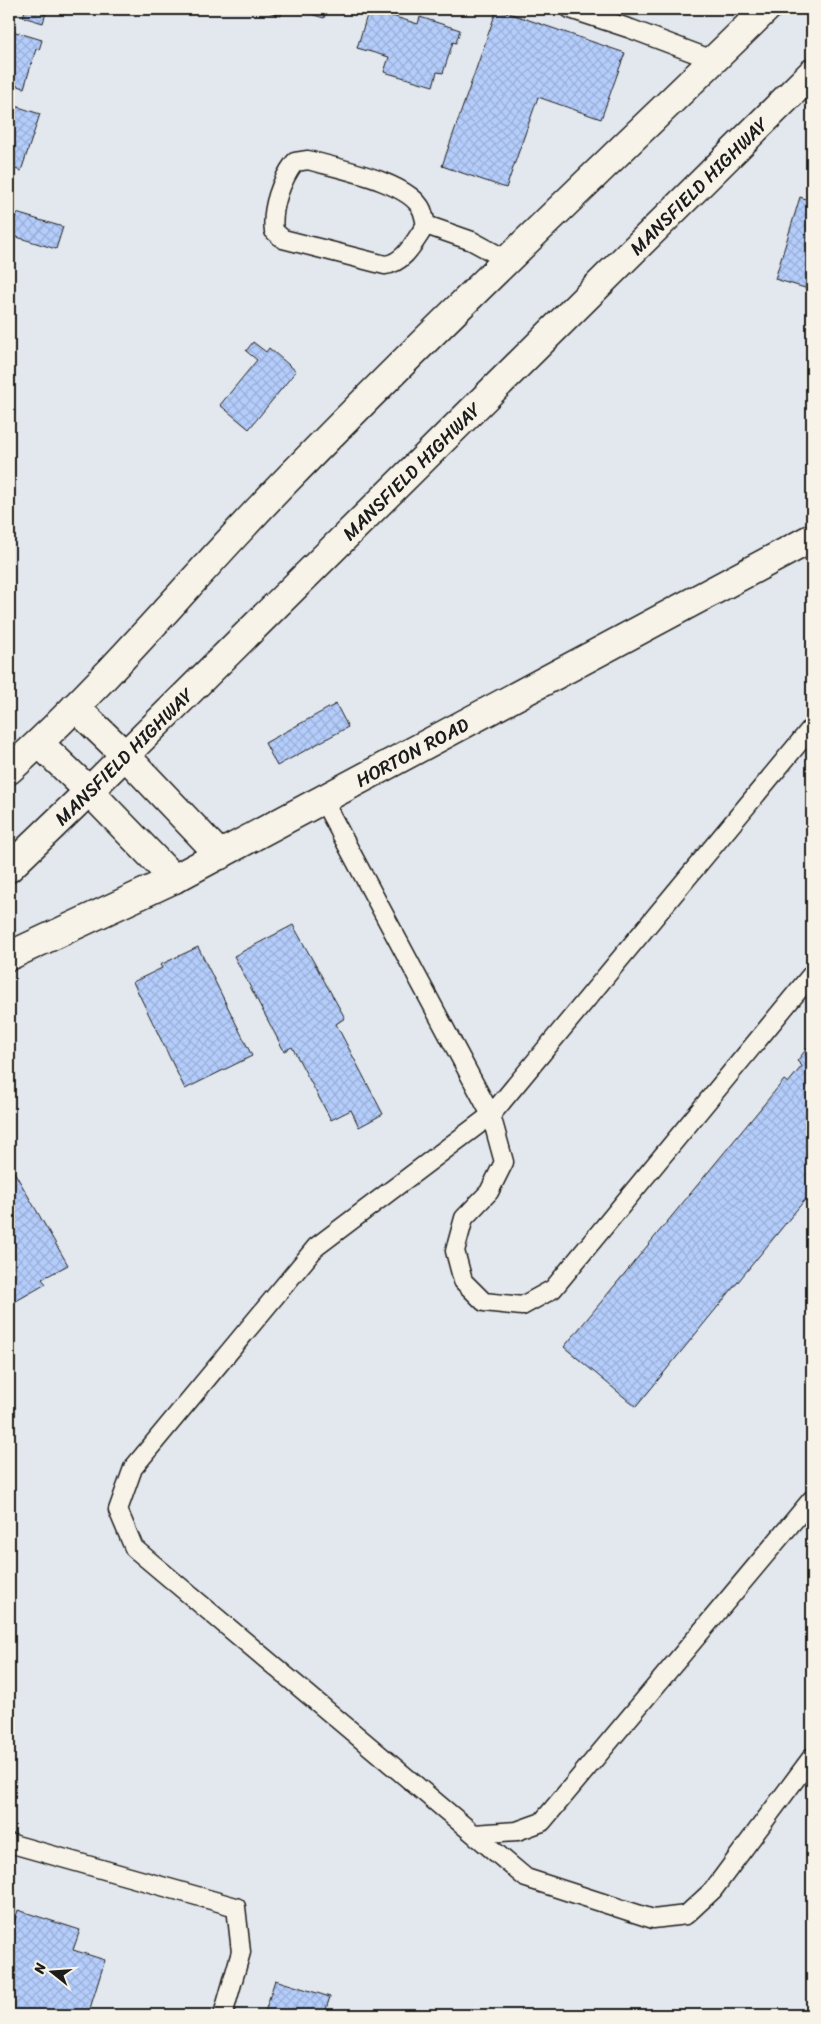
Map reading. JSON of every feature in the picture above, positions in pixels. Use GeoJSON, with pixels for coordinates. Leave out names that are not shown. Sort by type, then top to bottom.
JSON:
{"type":"FeatureCollection","features":[{"type":"Feature","properties":{"kind":"main road"},"geometry":{"type":"LineString","coordinates":[[9,770],[75,707],[281,486],[507,260],[766,9]]}},
{"type":"Feature","properties":{"kind":"main road","name":"MANSFIELD HIGHWAY"},"geometry":{"type":"LineString","coordinates":[[9,868],[89,791],[124,754],[812,73]]}},
{"type":"Feature","properties":{"kind":"main road","name":"HORTON ROAD"},"geometry":{"type":"LineString","coordinates":[[9,956],[174,879],[812,538]]}},
{"type":"Feature","properties":{"kind":"main road"},"geometry":{"type":"LineString","coordinates":[[75,707],[124,754],[220,855]]}},
{"type":"Feature","properties":{"kind":"main road"},"geometry":{"type":"LineString","coordinates":[[39,743],[89,791],[174,879]]}},
{"type":"Feature","properties":{"kind":"lane"},"geometry":{"type":"LineString","coordinates":[[570,9],[640,32],[714,60]]}},
{"type":"Feature","properties":{"kind":"lane"},"geometry":{"type":"LineString","coordinates":[[308,160],[390,183],[406,194],[422,209],[426,225],[403,257],[395,264],[385,266],[284,239],[274,231],[272,218],[287,173],[295,162],[308,160]]}},
{"type":"Feature","properties":{"kind":"lane"},"geometry":{"type":"LineString","coordinates":[[426,225],[472,241],[507,260]]}},
{"type":"Feature","properties":{"kind":"lane"},"geometry":{"type":"LineString","coordinates":[[812,727],[491,1115],[316,1247],[133,1468],[118,1510],[134,1548],[526,1878],[653,1919],[686,1915],[713,1890],[812,1757]]}},
{"type":"Feature","properties":{"kind":"lane"},"geometry":{"type":"LineString","coordinates":[[323,800],[491,1115],[504,1162],[489,1192],[464,1218],[455,1251],[462,1281],[484,1302],[522,1306],[553,1288],[812,974]]}},
{"type":"Feature","properties":{"kind":"lane"},"geometry":{"type":"LineString","coordinates":[[474,1834],[517,1831],[542,1822],[812,1499]]}},
{"type":"Feature","properties":{"kind":"lane"},"geometry":{"type":"LineString","coordinates":[[9,1843],[236,1907],[241,1952],[223,2015]]}},
{"type":"Feature","properties":{"kind":"building"},"geometry":{"type":"Polygon","coordinates":[[[16,9],[47,9],[43,23],[23,17],[25,11],[16,9]]]}},
{"type":"Feature","properties":{"kind":"building"},"geometry":{"type":"Polygon","coordinates":[[[259,9],[283,9],[281,16],[259,9]]]}},
{"type":"Feature","properties":{"kind":"building"},"geometry":{"type":"Polygon","coordinates":[[[294,9],[326,9],[324,18],[294,9]]]}},
{"type":"Feature","properties":{"kind":"building"},"geometry":{"type":"Polygon","coordinates":[[[369,9],[418,24],[420,17],[460,30],[456,43],[453,42],[443,73],[437,72],[433,86],[384,72],[389,57],[357,48],[369,9]]]}},
{"type":"Feature","properties":{"kind":"building"},"geometry":{"type":"Polygon","coordinates":[[[497,9],[625,53],[601,119],[538,97],[506,188],[442,166],[497,9]]]}},
{"type":"Feature","properties":{"kind":"building"},"geometry":{"type":"Polygon","coordinates":[[[9,30],[42,40],[39,50],[36,49],[24,88],[9,83],[9,30]]]}},
{"type":"Feature","properties":{"kind":"building"},"geometry":{"type":"Polygon","coordinates":[[[9,104],[40,114],[21,171],[9,167],[9,104]]]}},
{"type":"Feature","properties":{"kind":"building"},"geometry":{"type":"Polygon","coordinates":[[[9,197],[14,199],[9,217],[9,197]]]}},
{"type":"Feature","properties":{"kind":"building"},"geometry":{"type":"Polygon","coordinates":[[[800,197],[812,201],[812,290],[775,279],[800,197]]]}},
{"type":"Feature","properties":{"kind":"building"},"geometry":{"type":"Polygon","coordinates":[[[16,213],[63,227],[56,249],[10,235],[16,213]]]}},
{"type":"Feature","properties":{"kind":"building"},"geometry":{"type":"Polygon","coordinates":[[[253,342],[266,352],[269,348],[296,371],[249,429],[220,405],[257,360],[246,351],[253,342]]]}},
{"type":"Feature","properties":{"kind":"building"},"geometry":{"type":"Polygon","coordinates":[[[336,704],[348,727],[277,766],[265,743],[336,704]]]}},
{"type":"Feature","properties":{"kind":"building"},"geometry":{"type":"Polygon","coordinates":[[[293,925],[345,1018],[336,1024],[383,1114],[359,1127],[351,1110],[331,1120],[292,1047],[284,1051],[234,956],[293,925]]]}},
{"type":"Feature","properties":{"kind":"building"},"geometry":{"type":"Polygon","coordinates":[[[198,947],[252,1056],[185,1089],[133,982],[162,968],[160,965],[198,947]]]}},
{"type":"Feature","properties":{"kind":"building"},"geometry":{"type":"Polygon","coordinates":[[[812,1042],[812,1191],[636,1407],[564,1347],[784,1080],[788,1083],[802,1066],[797,1061],[812,1042]]]}},
{"type":"Feature","properties":{"kind":"building"},"geometry":{"type":"Polygon","coordinates":[[[9,1163],[68,1265],[42,1279],[46,1284],[9,1305],[9,1163]]]}},
{"type":"Feature","properties":{"kind":"building"},"geometry":{"type":"Polygon","coordinates":[[[18,1910],[80,1930],[73,1950],[105,1960],[88,2015],[9,2015],[9,1929],[12,1930],[18,1910]]]}},
{"type":"Feature","properties":{"kind":"building"},"geometry":{"type":"Polygon","coordinates":[[[275,1980],[330,1997],[324,2015],[264,2015],[275,1980]]]}}]}
